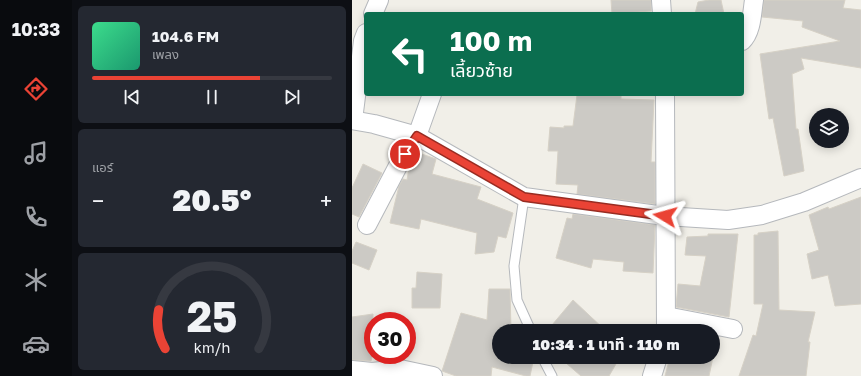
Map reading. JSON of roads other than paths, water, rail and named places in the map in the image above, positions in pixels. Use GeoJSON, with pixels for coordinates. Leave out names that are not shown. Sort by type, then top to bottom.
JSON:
{"type":"FeatureCollection","features":[{"type":"Feature","properties":{"kind":"street"},"geometry":{"type":"LineString","coordinates":[[374,12],[379,0]]}},
{"type":"Feature","properties":{"kind":"street"},"geometry":{"type":"LineString","coordinates":[[661,0],[662,12]]}},
{"type":"Feature","properties":{"kind":"street"},"geometry":{"type":"LineString","coordinates":[[744,39],[749,28],[754,0]]}},
{"type":"Feature","properties":{"kind":"street"},"geometry":{"type":"LineString","coordinates":[[364,38],[353,120],[374,124],[417,136],[524,197],[665,216],[728,220],[762,215],[804,202],[861,178]]}},
{"type":"Feature","properties":{"kind":"street"},"geometry":{"type":"LineString","coordinates":[[367,225],[417,136],[431,96]]}},
{"type":"Feature","properties":{"kind":"street"},"geometry":{"type":"LineString","coordinates":[[664,96],[666,324]]}},
{"type":"Feature","properties":{"kind":"street"},"geometry":{"type":"LineString","coordinates":[[720,328],[733,329]]}},
{"type":"Feature","properties":{"kind":"street"},"geometry":{"type":"LineString","coordinates":[[652,376],[656,364]]}},
{"type":"Feature","properties":{"kind":"street"},"geometry":{"type":"LineString","coordinates":[[352,370],[372,372],[400,368],[433,376]]}},
{"type":"Feature","properties":{"kind":"lane"},"geometry":{"type":"LineString","coordinates":[[524,197],[514,266],[516,300],[528,324]]}},
{"type":"Feature","properties":{"kind":"lane"},"geometry":{"type":"LineString","coordinates":[[546,364],[552,376]]}}]}
